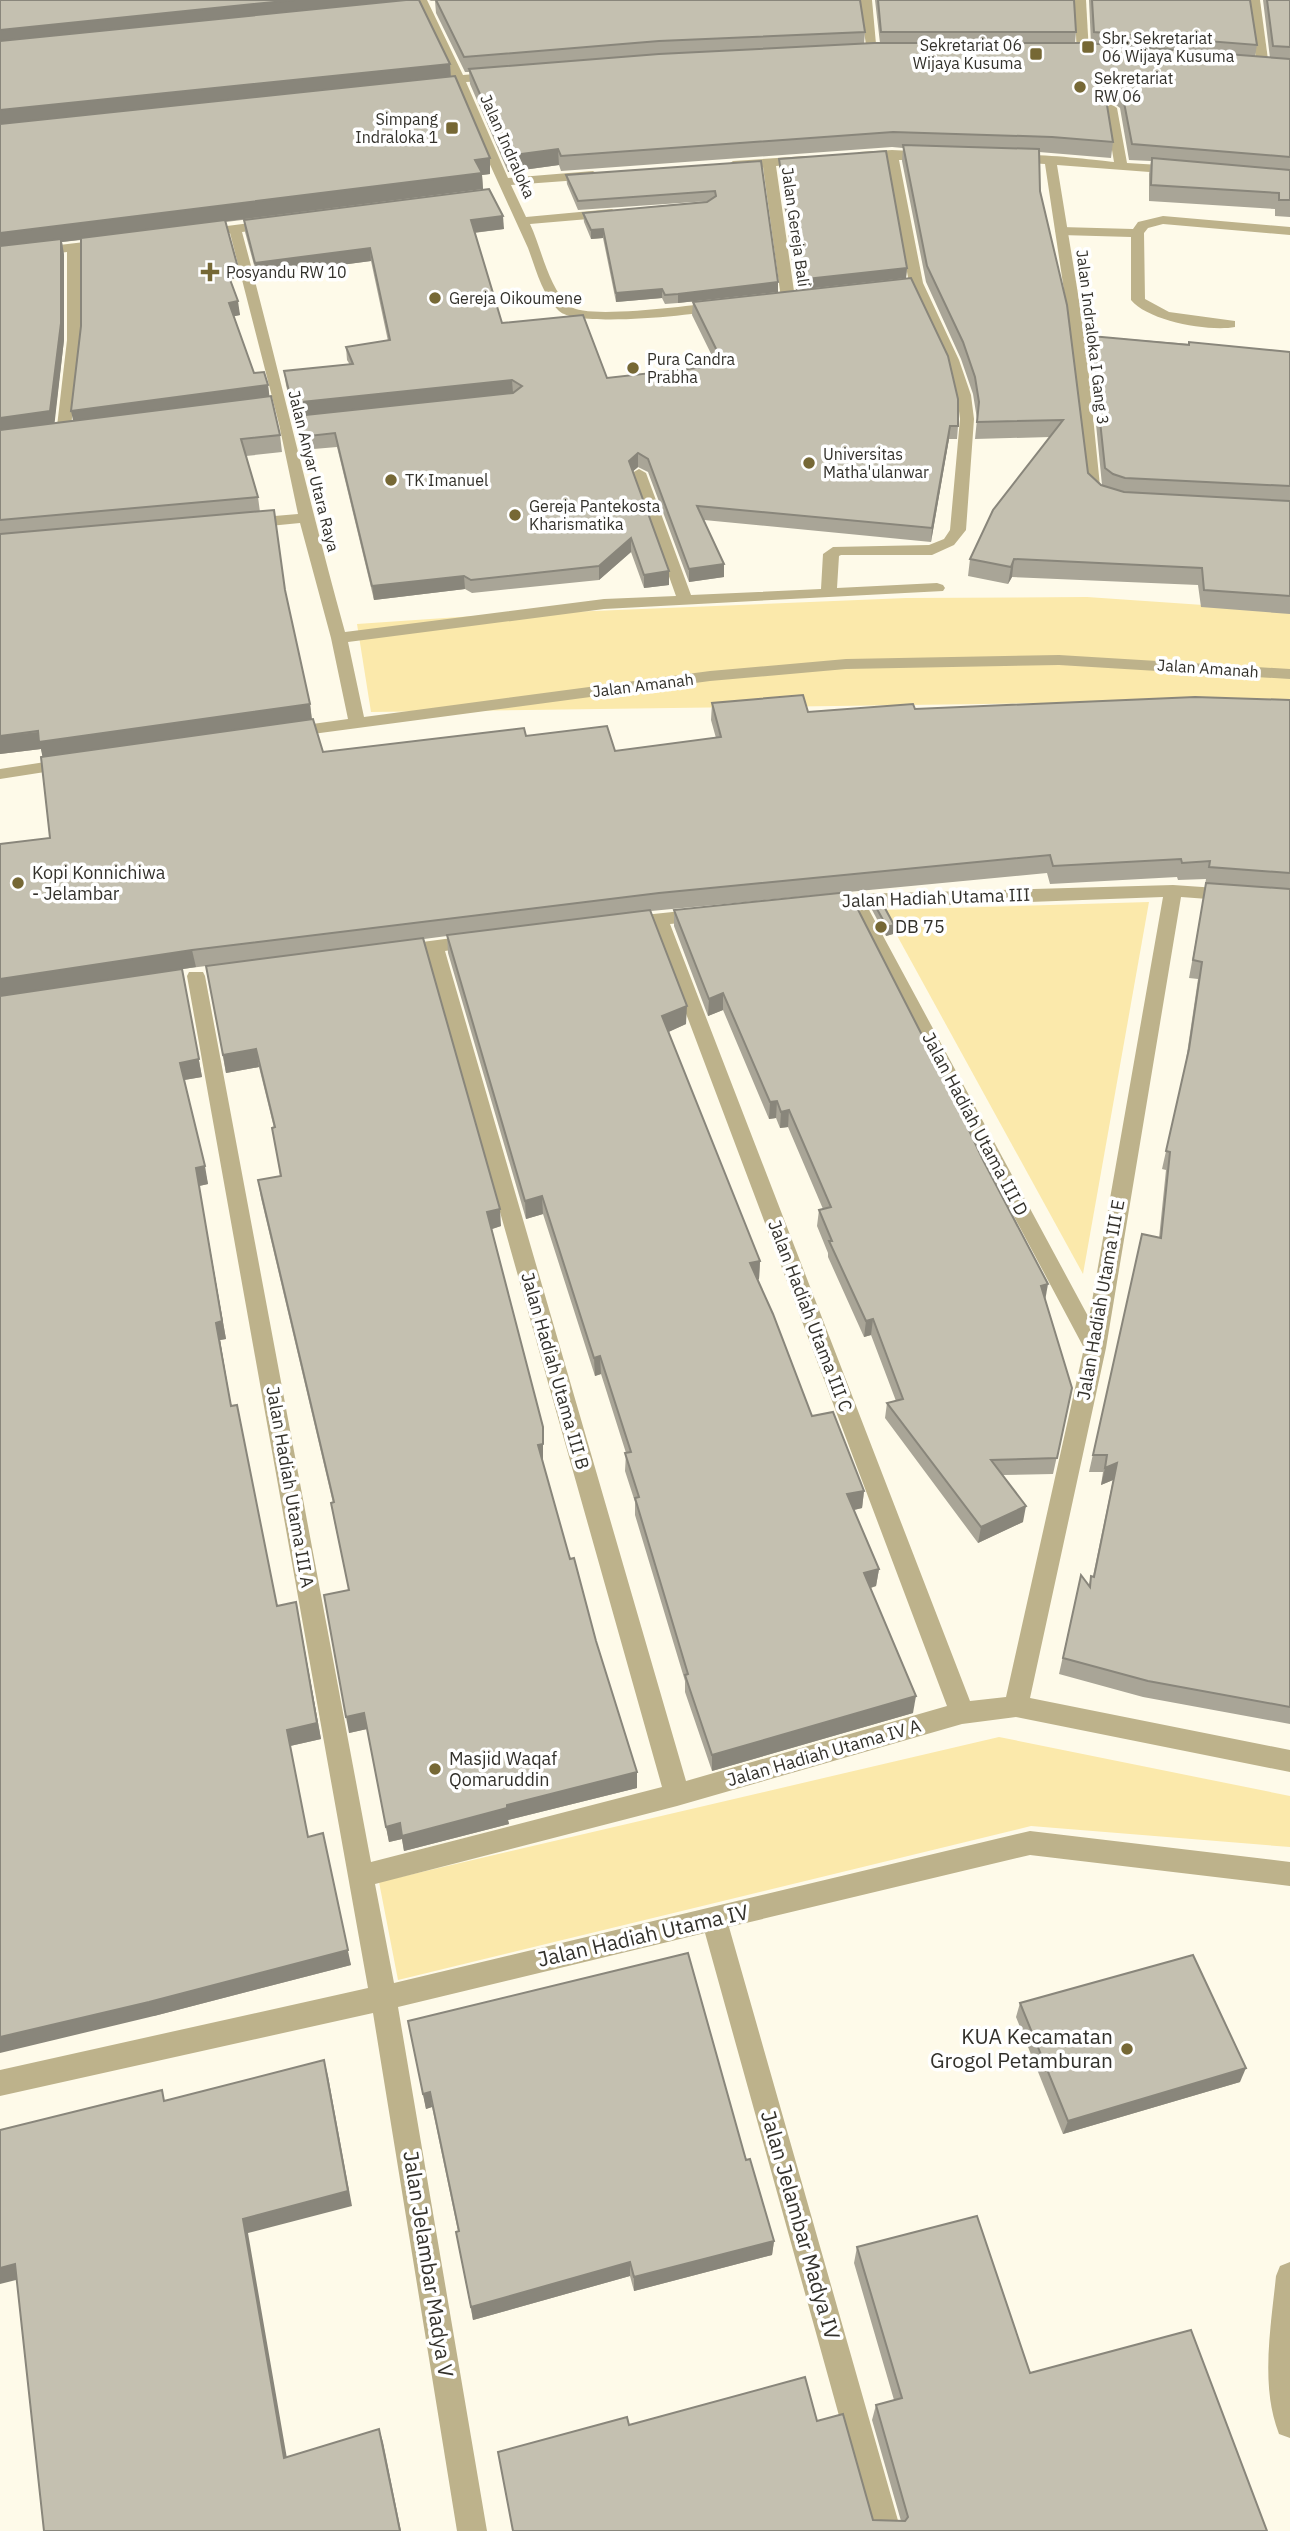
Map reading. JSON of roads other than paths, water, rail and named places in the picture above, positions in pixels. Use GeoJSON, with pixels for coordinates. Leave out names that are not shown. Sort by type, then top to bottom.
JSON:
{"type":"FeatureCollection","features":[{"type":"Feature","properties":{"kind":"street"},"geometry":{"type":"LineString","coordinates":[[866,0],[873,53]]}},
{"type":"Feature","properties":{"kind":"street"},"geometry":{"type":"LineString","coordinates":[[1080,0],[1083,53]]}},
{"type":"Feature","properties":{"kind":"street"},"geometry":{"type":"LineString","coordinates":[[1254,0],[1263,67]]}},
{"type":"Feature","properties":{"kind":"street","name":"Jalan Indraloka"},"geometry":{"type":"LineString","coordinates":[[424,6],[502,190],[523,221],[549,284],[562,307],[578,315],[600,315],[729,305]]}},
{"type":"Feature","properties":{"kind":"street"},"geometry":{"type":"LineString","coordinates":[[860,54],[887,53]]}},
{"type":"Feature","properties":{"kind":"street"},"geometry":{"type":"LineString","coordinates":[[1069,53],[1097,54]]}},
{"type":"Feature","properties":{"kind":"street"},"geometry":{"type":"LineString","coordinates":[[1249,66],[1276,68]]}},
{"type":"Feature","properties":{"kind":"street"},"geometry":{"type":"LineString","coordinates":[[456,83],[512,75]]}},
{"type":"Feature","properties":{"kind":"street"},"geometry":{"type":"LineString","coordinates":[[1111,108],[1121,165]]}},
{"type":"Feature","properties":{"kind":"street"},"geometry":{"type":"LineString","coordinates":[[851,157],[894,160],[945,156]]}},
{"type":"Feature","properties":{"kind":"street"},"geometry":{"type":"LineString","coordinates":[[997,158],[1050,159],[1186,170]]}},
{"type":"Feature","properties":{"kind":"street"},"geometry":{"type":"LineString","coordinates":[[716,166],[824,159]]}},
{"type":"Feature","properties":{"kind":"street","name":"Jalan Indraloka I Gang 3"},"geometry":{"type":"LineString","coordinates":[[1050,159],[1061,231],[1085,338],[1093,487],[1104,497],[1121,502]]}},
{"type":"Feature","properties":{"kind":"street"},"geometry":{"type":"LineString","coordinates":[[829,592],[829,560],[831,554],[838,550],[932,550],[949,542],[958,530],[967,419],[964,395],[952,360],[910,284],[894,160]]}},
{"type":"Feature","properties":{"kind":"street","name":"Jalan Gereja Bali"},"geometry":{"type":"LineString","coordinates":[[769,162],[789,298]]}},
{"type":"Feature","properties":{"kind":"street"},"geometry":{"type":"LineString","coordinates":[[502,190],[610,173]]}},
{"type":"Feature","properties":{"kind":"street"},"geometry":{"type":"LineString","coordinates":[[523,221],[628,211]]}},
{"type":"Feature","properties":{"kind":"street"},"geometry":{"type":"LineString","coordinates":[[1230,324],[1155,314],[1143,308],[1138,300],[1137,233],[1143,225],[1163,220],[1290,231]]}},
{"type":"Feature","properties":{"kind":"street"},"geometry":{"type":"LineString","coordinates":[[181,235],[290,222]]}},
{"type":"Feature","properties":{"kind":"street","name":"Jalan Anyar Utara Raya"},"geometry":{"type":"LineString","coordinates":[[235,229],[274,406],[286,424],[306,518],[339,638],[357,722]]}},
{"type":"Feature","properties":{"kind":"street"},"geometry":{"type":"LineString","coordinates":[[1061,231],[1137,233]]}},
{"type":"Feature","properties":{"kind":"street"},"geometry":{"type":"LineString","coordinates":[[0,256],[128,241]]}},
{"type":"Feature","properties":{"kind":"street"},"geometry":{"type":"LineString","coordinates":[[63,435],[74,340],[75,247]]}},
{"type":"Feature","properties":{"kind":"street"},"geometry":{"type":"LineString","coordinates":[[286,424],[302,423]]}},
{"type":"Feature","properties":{"kind":"street"},"geometry":{"type":"LineString","coordinates":[[639,473],[685,600]]}},
{"type":"Feature","properties":{"kind":"street"},"geometry":{"type":"LineString","coordinates":[[236,524],[306,518]]}},
{"type":"Feature","properties":{"kind":"street"},"geometry":{"type":"LineString","coordinates":[[339,638],[604,604],[937,588]]}},
{"type":"Feature","properties":{"kind":"street","name":"Jalan Amanah"},"geometry":{"type":"LineString","coordinates":[[275,734],[710,676],[858,664],[1045,660],[1154,664],[1290,674]]}},
{"type":"Feature","properties":{"kind":"street"},"geometry":{"type":"LineString","coordinates":[[0,774],[82,762]]}},
{"type":"Feature","properties":{"kind":"street","name":"Jalan Hadiah Utama III"},"geometry":{"type":"LineString","coordinates":[[802,905],[855,900],[1172,891],[1290,898]]}},
{"type":"Feature","properties":{"kind":"street","name":"Jalan Hadiah Utama III E"},"geometry":{"type":"LineString","coordinates":[[1016,1706],[1094,1348],[1172,891]]}},
{"type":"Feature","properties":{"kind":"street","name":"Jalan Hadiah Utama III D"},"geometry":{"type":"LineString","coordinates":[[855,900],[1094,1348]]}},
{"type":"Feature","properties":{"kind":"street"},"geometry":{"type":"LineString","coordinates":[[606,925],[724,912]]}},
{"type":"Feature","properties":{"kind":"street","name":"Jalan Hadiah Utama III C"},"geometry":{"type":"LineString","coordinates":[[659,919],[962,1713]]}},
{"type":"Feature","properties":{"kind":"street"},"geometry":{"type":"LineString","coordinates":[[381,953],[500,938]]}},
{"type":"Feature","properties":{"kind":"street","name":"Jalan Hadiah Utama III B"},"geometry":{"type":"LineString","coordinates":[[434,946],[677,1795]]}},
{"type":"Feature","properties":{"kind":"street","name":"Jalan Hadiah Utama III A"},"geometry":{"type":"LineString","coordinates":[[196,976],[383,1998]]}},
{"type":"Feature","properties":{"kind":"street","name":"Jalan Hadiah Utama IV A"},"geometry":{"type":"LineString","coordinates":[[362,1876],[677,1795],[962,1713],[1016,1706],[1290,1761]]}},
{"type":"Feature","properties":{"kind":"street","name":"Jalan Hadiah Utama IV"},"geometry":{"type":"LineString","coordinates":[[0,2083],[383,1998],[1030,1843],[1290,1874]]}},
{"type":"Feature","properties":{"kind":"street","name":"Jalan Jelambar Madya IV"},"geometry":{"type":"LineString","coordinates":[[714,1919],[886,2531]]}},
{"type":"Feature","properties":{"kind":"street","name":"Jalan Jelambar Madya V"},"geometry":{"type":"LineString","coordinates":[[383,1998],[472,2531]]}},
{"type":"Feature","properties":{"kind":"street"},"geometry":{"type":"LineString","coordinates":[[1290,2276],[1283,2366],[1290,2423]]}},
{"type":"Feature","properties":{"kind":"place","name":"Sbr. Sekretariat 06 Wijaya Kusuma"},"geometry":{"type":"Point","coordinates":[1088,47]}},
{"type":"Feature","properties":{"kind":"place","name":"Sekretariat 06 Wijaya Kusuma"},"geometry":{"type":"Point","coordinates":[1036,54]}},
{"type":"Feature","properties":{"kind":"place","name":"Sekretariat RW 06"},"geometry":{"type":"Point","coordinates":[1080,87]}},
{"type":"Feature","properties":{"kind":"place","name":"Simpang Indraloka 1"},"geometry":{"type":"Point","coordinates":[452,128]}},
{"type":"Feature","properties":{"kind":"place","name":"Posyandu RW 10"},"geometry":{"type":"Point","coordinates":[210,272]}},
{"type":"Feature","properties":{"kind":"place","name":"Gereja Oikoumene"},"geometry":{"type":"Point","coordinates":[435,298]}},
{"type":"Feature","properties":{"kind":"place","name":"Pura Candra Prabha"},"geometry":{"type":"Point","coordinates":[633,368]}},
{"type":"Feature","properties":{"kind":"place","name":"Universitas Matha'ulanwar"},"geometry":{"type":"Point","coordinates":[809,463]}},
{"type":"Feature","properties":{"kind":"place","name":"TK Imanuel"},"geometry":{"type":"Point","coordinates":[391,480]}},
{"type":"Feature","properties":{"kind":"place","name":"Gereja Pantekosta Kharismatika"},"geometry":{"type":"Point","coordinates":[515,515]}},
{"type":"Feature","properties":{"kind":"place","name":"Kopi Konnichiwa - Jelambar"},"geometry":{"type":"Point","coordinates":[18,883]}},
{"type":"Feature","properties":{"kind":"place","name":"DB 75"},"geometry":{"type":"Point","coordinates":[881,927]}},
{"type":"Feature","properties":{"kind":"place","name":"Masjid Waqaf Qomaruddin"},"geometry":{"type":"Point","coordinates":[435,1769]}},
{"type":"Feature","properties":{"kind":"place","name":"KUA Kecamatan Grogol Petamburan"},"geometry":{"type":"Point","coordinates":[1127,2049]}}]}
